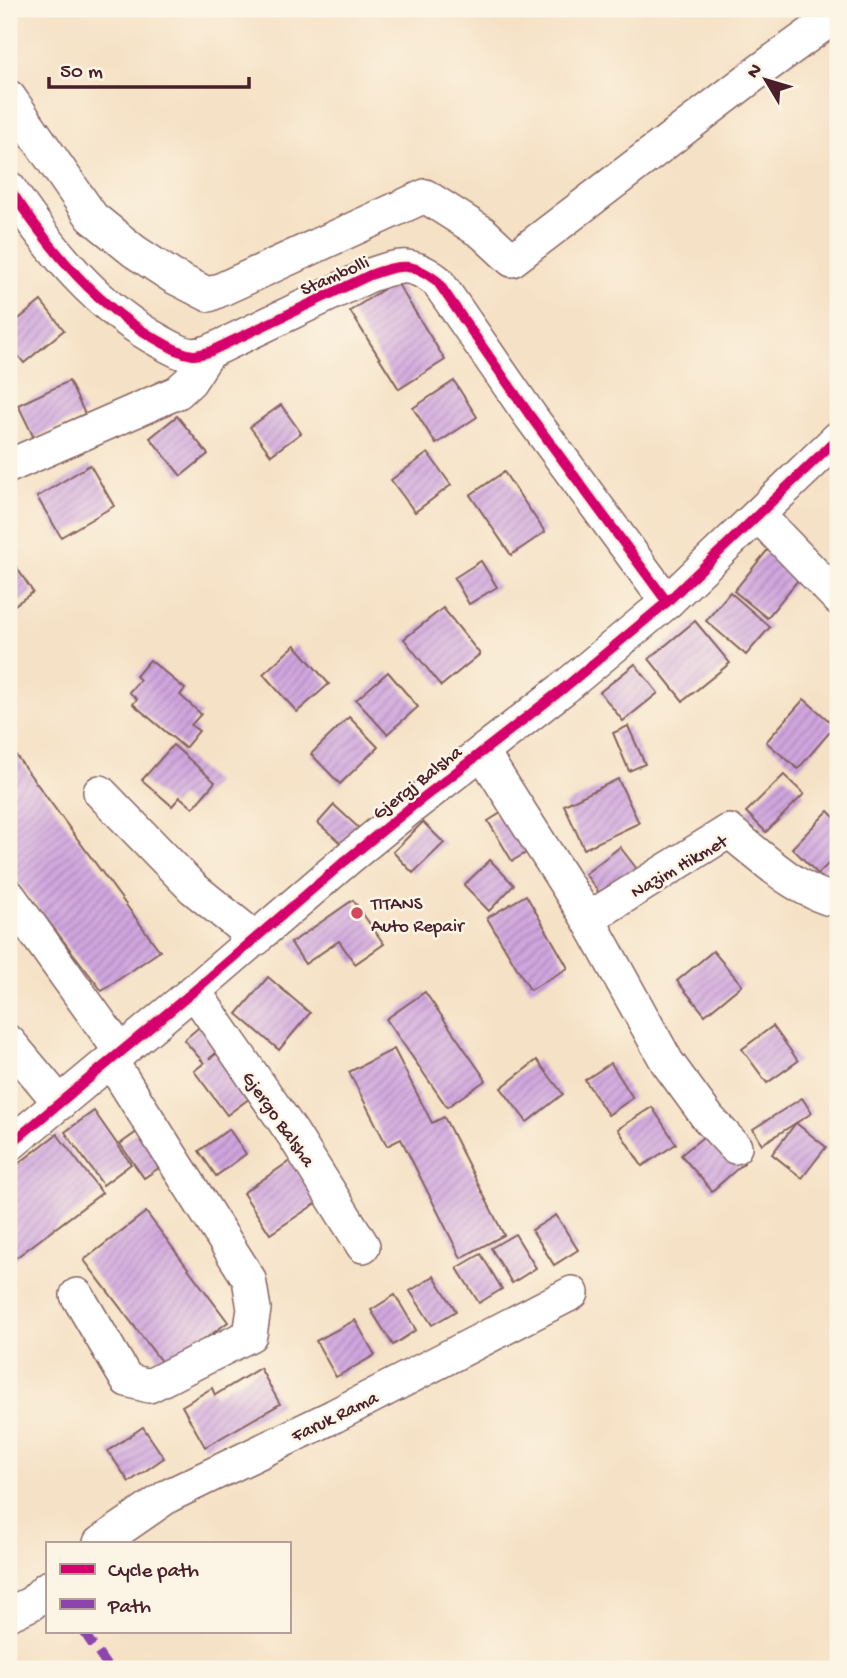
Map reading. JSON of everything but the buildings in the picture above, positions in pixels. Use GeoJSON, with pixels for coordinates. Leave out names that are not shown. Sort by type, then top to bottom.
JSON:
{"type":"FeatureCollection","features":[{"type":"Feature","properties":{"kind":"street"},"geometry":{"type":"LineString","coordinates":[[9,97],[92,218],[134,251],[172,276],[209,295],[425,196],[483,233],[512,260],[838,14]]}},
{"type":"Feature","properties":{"kind":"street","name":"Stambolli"},"geometry":{"type":"LineString","coordinates":[[9,188],[29,218],[87,288],[152,337],[180,352],[193,355],[209,352],[370,275],[395,266],[411,266],[425,272],[437,281],[531,417],[667,602]]}},
{"type":"Feature","properties":{"kind":"street"},"geometry":{"type":"LineString","coordinates":[[9,466],[178,392],[190,381],[209,352]]}},
{"type":"Feature","properties":{"kind":"street","name":"Gjergj Balsha"},"geometry":{"type":"LineString","coordinates":[[9,1145],[256,939],[345,860],[564,688],[667,602],[838,438]]}},
{"type":"Feature","properties":{"kind":"street"},"geometry":{"type":"LineString","coordinates":[[758,515],[838,598]]}},
{"type":"Feature","properties":{"kind":"street"},"geometry":{"type":"LineString","coordinates":[[482,752],[588,919],[667,1062],[708,1118],[735,1147]]}},
{"type":"Feature","properties":{"kind":"street"},"geometry":{"type":"LineString","coordinates":[[100,792],[193,888],[256,939]]}},
{"type":"Feature","properties":{"kind":"street","name":"Nazim Hikmet"},"geometry":{"type":"LineString","coordinates":[[588,919],[729,831],[794,882],[821,897],[838,901]]}},
{"type":"Feature","properties":{"kind":"street"},"geometry":{"type":"LineString","coordinates":[[9,896],[116,1056],[249,1279],[254,1308],[250,1335],[149,1386],[127,1380],[77,1295]]}},
{"type":"Feature","properties":{"kind":"street","name":"Gjergo Balsha"},"geometry":{"type":"LineString","coordinates":[[194,991],[299,1144],[363,1246]]}},
{"type":"Feature","properties":{"kind":"street"},"geometry":{"type":"LineString","coordinates":[[9,1042],[60,1103]]}},
{"type":"Feature","properties":{"kind":"street","name":"Faruk Rama"},"geometry":{"type":"LineString","coordinates":[[101,1542],[168,1496],[334,1416],[572,1293]]}},
{"type":"Feature","properties":{"kind":"street"},"geometry":{"type":"LineString","coordinates":[[9,1614],[32,1603],[46,1589]]}},
{"type":"Feature","properties":{"kind":"marked path"},"geometry":{"type":"LineString","coordinates":[[84,1632],[109,1669]]}},
{"type":"Feature","properties":{"kind":"cycle path"},"geometry":{"type":"LineString","coordinates":[[9,188],[58,255],[96,295],[139,329],[174,349],[189,354],[209,352],[370,275],[397,267],[420,270],[428,275],[437,281],[531,417],[667,602]]}},
{"type":"Feature","properties":{"kind":"cycle path"},"geometry":{"type":"LineString","coordinates":[[9,1145],[345,861],[564,688],[667,602],[838,438]]}},
{"type":"Feature","properties":{"kind":"place","name":"TITANS Auto Repair"},"geometry":{"type":"Point","coordinates":[357,913]}}]}
